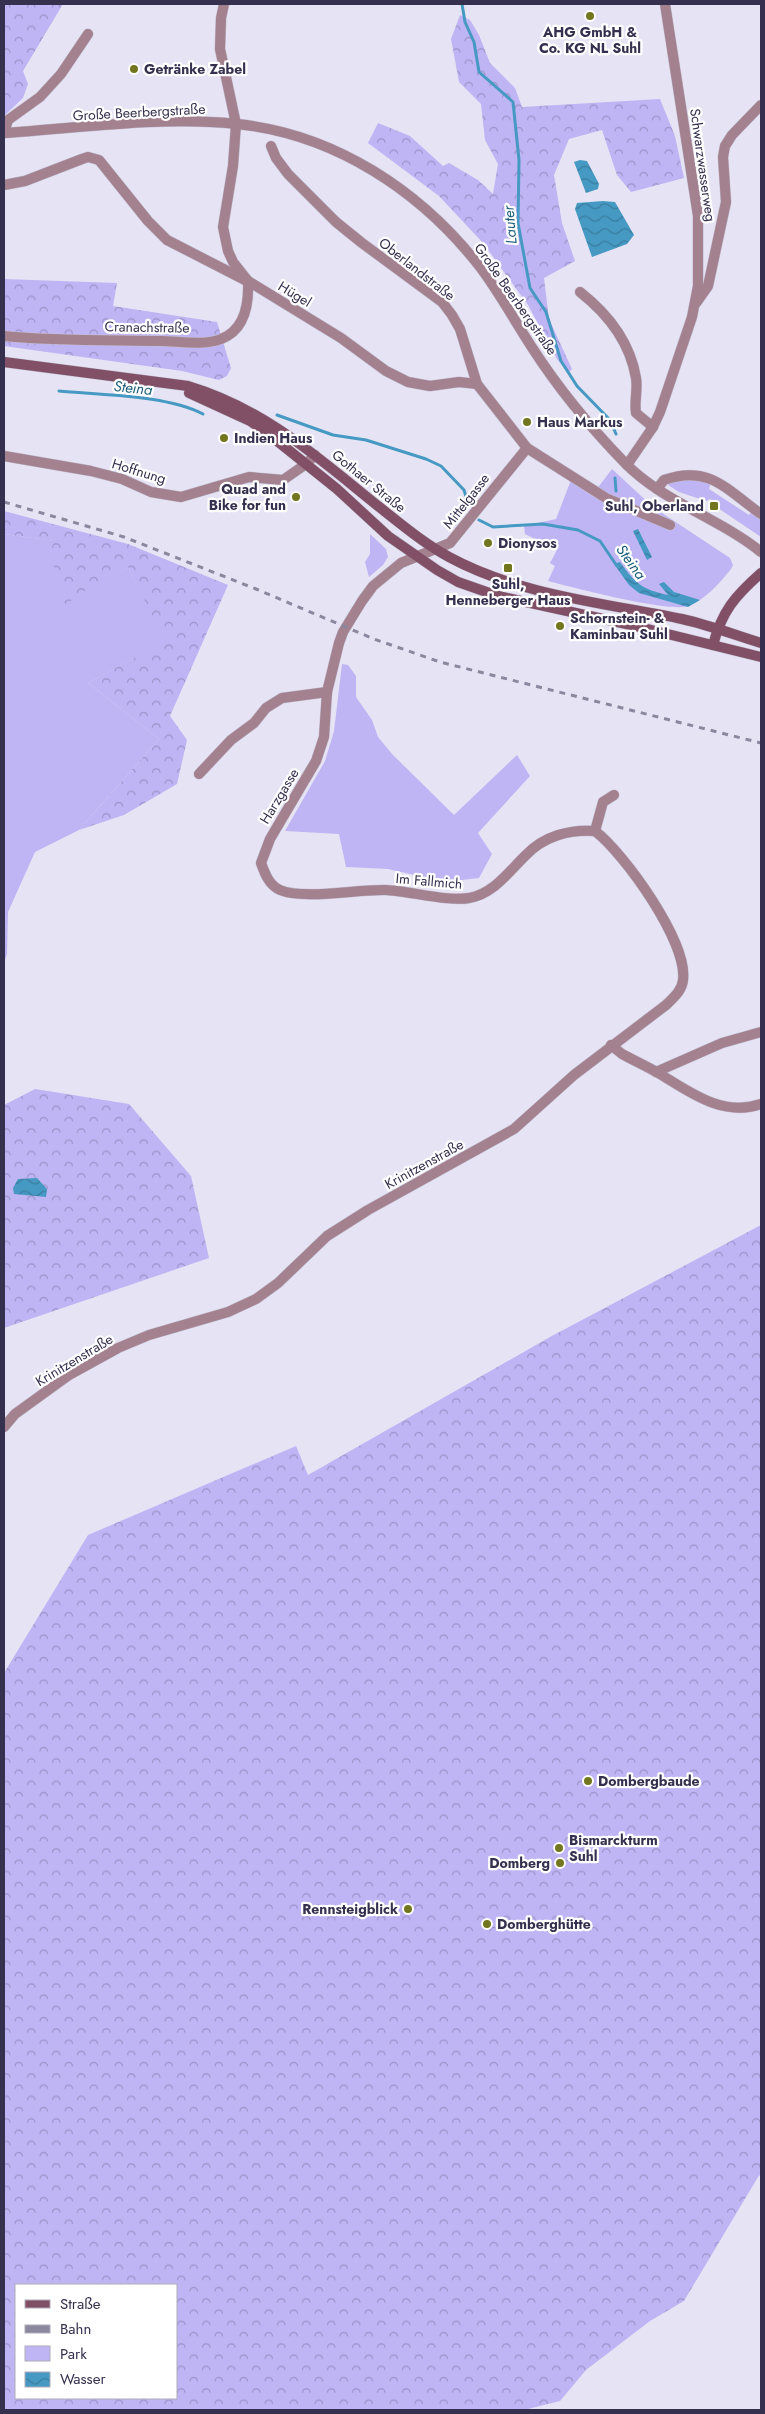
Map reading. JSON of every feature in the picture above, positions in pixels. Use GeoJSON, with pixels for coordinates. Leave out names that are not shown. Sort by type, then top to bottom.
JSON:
{"type":"FeatureCollection","features":[{"type":"Feature","properties":{"kind":"main road","name":"Gothaer Straße"},"geometry":{"type":"LineString","coordinates":[[4,362],[174,386],[188,386],[208,392],[237,404],[272,424],[315,455],[396,521],[436,549],[485,574],[633,611],[683,619],[761,643]]}},
{"type":"Feature","properties":{"kind":"main road"},"geometry":{"type":"LineString","coordinates":[[174,386],[250,421],[306,464],[388,536],[415,556],[458,582],[498,596],[761,657]]}},
{"type":"Feature","properties":{"kind":"main road"},"geometry":{"type":"LineString","coordinates":[[713,645],[717,630],[730,602],[761,573]]}},
{"type":"Feature","properties":{"kind":"street"},"geometry":{"type":"LineString","coordinates":[[224,4],[220,18],[220,49],[236,124]]}},
{"type":"Feature","properties":{"kind":"street","name":"Schwarzwasserweg"},"geometry":{"type":"LineString","coordinates":[[627,465],[653,427],[686,335],[696,303],[698,286],[698,216],[665,4]]}},
{"type":"Feature","properties":{"kind":"street"},"geometry":{"type":"LineString","coordinates":[[4,133],[8,120],[40,98],[61,74],[88,34]]}},
{"type":"Feature","properties":{"kind":"street"},"geometry":{"type":"LineString","coordinates":[[696,303],[708,286],[726,202],[723,157],[725,146],[732,135],[761,105]]}},
{"type":"Feature","properties":{"kind":"street","name":"Große Beerbergstraße"},"geometry":{"type":"LineString","coordinates":[[4,133],[158,123],[236,124],[282,132],[329,146],[360,163],[427,209],[482,269],[533,348],[574,406],[627,465],[657,489],[739,536],[761,552]]}},
{"type":"Feature","properties":{"kind":"street","name":"Hügel"},"geometry":{"type":"LineString","coordinates":[[236,124],[233,166],[223,228],[228,251],[233,262],[248,281],[341,338],[386,371],[408,382],[430,386],[459,382],[477,384]]}},
{"type":"Feature","properties":{"kind":"street","name":"Oberlandstraße"},"geometry":{"type":"LineString","coordinates":[[271,146],[276,158],[288,174],[336,222],[442,302],[460,329],[477,384],[527,448],[606,498],[670,525]]}},
{"type":"Feature","properties":{"kind":"street"},"geometry":{"type":"LineString","coordinates":[[4,186],[25,181],[88,157],[99,160],[148,221],[167,240],[248,281]]}},
{"type":"Feature","properties":{"kind":"street","name":"Cranachstraße"},"geometry":{"type":"LineString","coordinates":[[4,336],[42,340],[170,341],[221,339],[233,331],[243,317],[248,302],[248,281]]}},
{"type":"Feature","properties":{"kind":"street"},"geometry":{"type":"LineString","coordinates":[[580,292],[594,302],[616,329],[632,362],[636,379],[636,413],[653,427]]}},
{"type":"Feature","properties":{"kind":"street","name":"Mittelgasse"},"geometry":{"type":"LineString","coordinates":[[415,556],[436,549],[454,539],[527,448]]}},
{"type":"Feature","properties":{"kind":"street","name":"Hoffnung"},"geometry":{"type":"LineString","coordinates":[[4,456],[122,479],[151,492],[181,497],[249,477],[283,480],[306,464],[315,455]]}},
{"type":"Feature","properties":{"kind":"street"},"geometry":{"type":"LineString","coordinates":[[657,489],[664,480],[695,474],[718,483],[761,514]]}},
{"type":"Feature","properties":{"kind":"street","name":"Harzgasse"},"geometry":{"type":"LineString","coordinates":[[298,894],[280,890],[267,879],[261,863],[270,838],[316,761],[324,737],[327,692],[341,638],[373,586],[388,572],[415,556]]}},
{"type":"Feature","properties":{"kind":"street"},"geometry":{"type":"LineString","coordinates":[[199,774],[231,740],[254,722],[266,708],[282,698],[327,692]]}},
{"type":"Feature","properties":{"kind":"street"},"geometry":{"type":"LineString","coordinates":[[595,830],[603,802],[614,795]]}},
{"type":"Feature","properties":{"kind":"street","name":"Im Fallmich"},"geometry":{"type":"LineString","coordinates":[[298,894],[388,890],[470,898],[489,890],[540,843],[565,832],[595,830]]}},
{"type":"Feature","properties":{"kind":"street","name":"Krinitzenstraße"},"geometry":{"type":"LineString","coordinates":[[4,1426],[15,1414],[69,1376],[118,1348],[149,1335],[228,1312],[256,1299],[278,1282],[327,1236],[368,1210],[514,1129],[574,1075],[666,1005],[678,992],[684,981],[682,964],[656,906],[607,840],[595,830]]}},
{"type":"Feature","properties":{"kind":"street"},"geometry":{"type":"LineString","coordinates":[[656,1072],[722,1043],[761,1032]]}},
{"type":"Feature","properties":{"kind":"street"},"geometry":{"type":"LineString","coordinates":[[611,1045],[622,1054],[700,1098],[715,1104],[748,1109],[761,1104]]}},
{"type":"Feature","properties":{"kind":"green space"},"geometry":{"type":"Polygon","coordinates":[[[4,4],[63,4],[23,71],[28,84],[23,98],[4,116],[4,4]]]}},
{"type":"Feature","properties":{"kind":"green space"},"geometry":{"type":"Polygon","coordinates":[[[460,15],[470,20],[479,35],[490,63],[515,88],[522,107],[660,99],[675,136],[684,178],[631,192],[617,175],[602,130],[569,139],[554,175],[562,223],[575,261],[544,278],[549,319],[572,369],[568,373],[557,359],[528,305],[483,243],[439,196],[368,143],[378,123],[410,136],[443,166],[449,163],[478,180],[493,194],[498,164],[485,140],[481,104],[459,82],[451,39],[460,15]]]}},
{"type":"Feature","properties":{"kind":"green space"},"geometry":{"type":"Polygon","coordinates":[[[4,279],[117,283],[113,306],[217,322],[231,368],[227,376],[219,380],[182,371],[4,346],[4,279]]]}},
{"type":"Feature","properties":{"kind":"green space"},"geometry":{"type":"Polygon","coordinates":[[[612,469],[653,507],[730,558],[733,565],[731,569],[700,600],[688,606],[662,606],[548,581],[555,566],[550,563],[557,550],[525,534],[524,526],[556,519],[571,480],[593,494],[612,469]]]}},
{"type":"Feature","properties":{"kind":"green space"},"geometry":{"type":"Polygon","coordinates":[[[685,478],[711,482],[709,489],[749,515],[753,510],[761,516],[761,537],[718,508],[720,504],[710,499],[706,501],[679,492],[668,485],[671,481],[685,478]]]}},
{"type":"Feature","properties":{"kind":"green space"},"geometry":{"type":"Polygon","coordinates":[[[4,511],[128,544],[228,585],[170,716],[187,740],[177,784],[124,815],[79,830],[159,739],[88,683],[165,641],[128,567],[112,579],[109,574],[65,605],[50,554],[54,541],[4,534],[4,511]]]}},
{"type":"Feature","properties":{"kind":"green space"},"geometry":{"type":"Polygon","coordinates":[[[4,534],[55,541],[109,574],[112,578],[128,567],[166,641],[88,683],[159,739],[79,830],[35,852],[8,912],[7,954],[4,963],[4,534]]]}},
{"type":"Feature","properties":{"kind":"green space"},"geometry":{"type":"Polygon","coordinates":[[[370,534],[386,549],[388,557],[383,565],[369,577],[365,562],[370,554],[370,534]]]}},
{"type":"Feature","properties":{"kind":"green space"},"geometry":{"type":"Polygon","coordinates":[[[342,664],[348,665],[356,676],[356,697],[372,720],[378,737],[392,754],[454,815],[517,755],[530,776],[478,833],[492,854],[479,878],[445,882],[388,869],[346,867],[339,834],[285,831],[325,761],[334,731],[342,664]]]}},
{"type":"Feature","properties":{"kind":"green space"},"geometry":{"type":"Polygon","coordinates":[[[35,1089],[129,1104],[191,1176],[209,1258],[4,1328],[4,1105],[35,1089]]]}},
{"type":"Feature","properties":{"kind":"green space"},"geometry":{"type":"Polygon","coordinates":[[[761,1225],[761,2174],[684,2301],[650,2321],[586,2370],[560,2401],[524,2410],[4,2410],[4,1673],[88,1535],[296,1446],[308,1475],[550,1337],[761,1225]]]}},
{"type":"Feature","properties":{"kind":"water"},"geometry":{"type":"Polygon","coordinates":[[[580,160],[587,161],[599,184],[598,189],[586,193],[574,162],[580,160]]]}},
{"type":"Feature","properties":{"kind":"water"},"geometry":{"type":"Polygon","coordinates":[[[615,202],[634,235],[627,244],[592,257],[575,209],[577,203],[615,202]]]}},
{"type":"Feature","properties":{"kind":"water"},"geometry":{"type":"Polygon","coordinates":[[[638,529],[652,557],[647,560],[633,531],[638,529]]]}},
{"type":"Feature","properties":{"kind":"water"},"geometry":{"type":"Polygon","coordinates":[[[620,562],[630,576],[645,588],[668,595],[659,584],[664,582],[674,592],[700,600],[688,607],[639,593],[629,585],[614,564],[620,562]]]}},
{"type":"Feature","properties":{"kind":"water"},"geometry":{"type":"Polygon","coordinates":[[[37,1178],[47,1189],[46,1197],[14,1194],[13,1188],[18,1179],[37,1178]]]}},
{"type":"Feature","properties":{"kind":"waterway","name":"Lauter"},"geometry":{"type":"LineString","coordinates":[[462,4],[465,22],[474,42],[479,72],[513,102],[519,160],[518,223],[530,288],[546,312],[561,361],[577,386],[610,420],[616,434]]}},
{"type":"Feature","properties":{"kind":"waterway","name":"Steina"},"geometry":{"type":"LineString","coordinates":[[59,391],[153,399],[203,414]]}},
{"type":"Feature","properties":{"kind":"waterway","name":"Steina"},"geometry":{"type":"LineString","coordinates":[[277,415],[333,435],[366,440],[426,459],[441,466],[464,490],[468,503]]}},
{"type":"Feature","properties":{"kind":"waterway","name":"Lauter"},"geometry":{"type":"LineString","coordinates":[[615,478],[616,491]]}},
{"type":"Feature","properties":{"kind":"waterway","name":"Steina"},"geometry":{"type":"LineString","coordinates":[[479,520],[493,527],[543,524],[578,530],[600,541],[617,566]]}},
{"type":"Feature","properties":{"kind":"railway"},"geometry":{"type":"LineString","coordinates":[[4,502],[124,537],[256,589],[374,639],[440,662],[761,743]]}},
{"type":"Feature","properties":{"kind":"place","name":"AHG GmbH & Co. KG NL Suhl"},"geometry":{"type":"Point","coordinates":[590,16]}},
{"type":"Feature","properties":{"kind":"place","name":"Getränke Zabel"},"geometry":{"type":"Point","coordinates":[134,69]}},
{"type":"Feature","properties":{"kind":"place","name":"Haus Markus"},"geometry":{"type":"Point","coordinates":[527,422]}},
{"type":"Feature","properties":{"kind":"place","name":"Indien Haus"},"geometry":{"type":"Point","coordinates":[224,438]}},
{"type":"Feature","properties":{"kind":"place","name":"Quad and Bike for fun"},"geometry":{"type":"Point","coordinates":[296,497]}},
{"type":"Feature","properties":{"kind":"place","name":"Suhl, Oberland"},"geometry":{"type":"Point","coordinates":[714,506]}},
{"type":"Feature","properties":{"kind":"place","name":"Dionysos"},"geometry":{"type":"Point","coordinates":[488,543]}},
{"type":"Feature","properties":{"kind":"place","name":"Suhl, Henneberger Haus"},"geometry":{"type":"Point","coordinates":[508,568]}},
{"type":"Feature","properties":{"kind":"place","name":"Schornstein- & Kaminbau Suhl"},"geometry":{"type":"Point","coordinates":[560,626]}},
{"type":"Feature","properties":{"kind":"place","name":"Dombergbaude"},"geometry":{"type":"Point","coordinates":[588,1781]}},
{"type":"Feature","properties":{"kind":"place","name":"Bismarckturm Suhl"},"geometry":{"type":"Point","coordinates":[559,1848]}},
{"type":"Feature","properties":{"kind":"place","name":"Domberg"},"geometry":{"type":"Point","coordinates":[560,1863]}},
{"type":"Feature","properties":{"kind":"place","name":"Rennsteigblick"},"geometry":{"type":"Point","coordinates":[408,1909]}},
{"type":"Feature","properties":{"kind":"place","name":"Domberghütte"},"geometry":{"type":"Point","coordinates":[487,1924]}}]}
